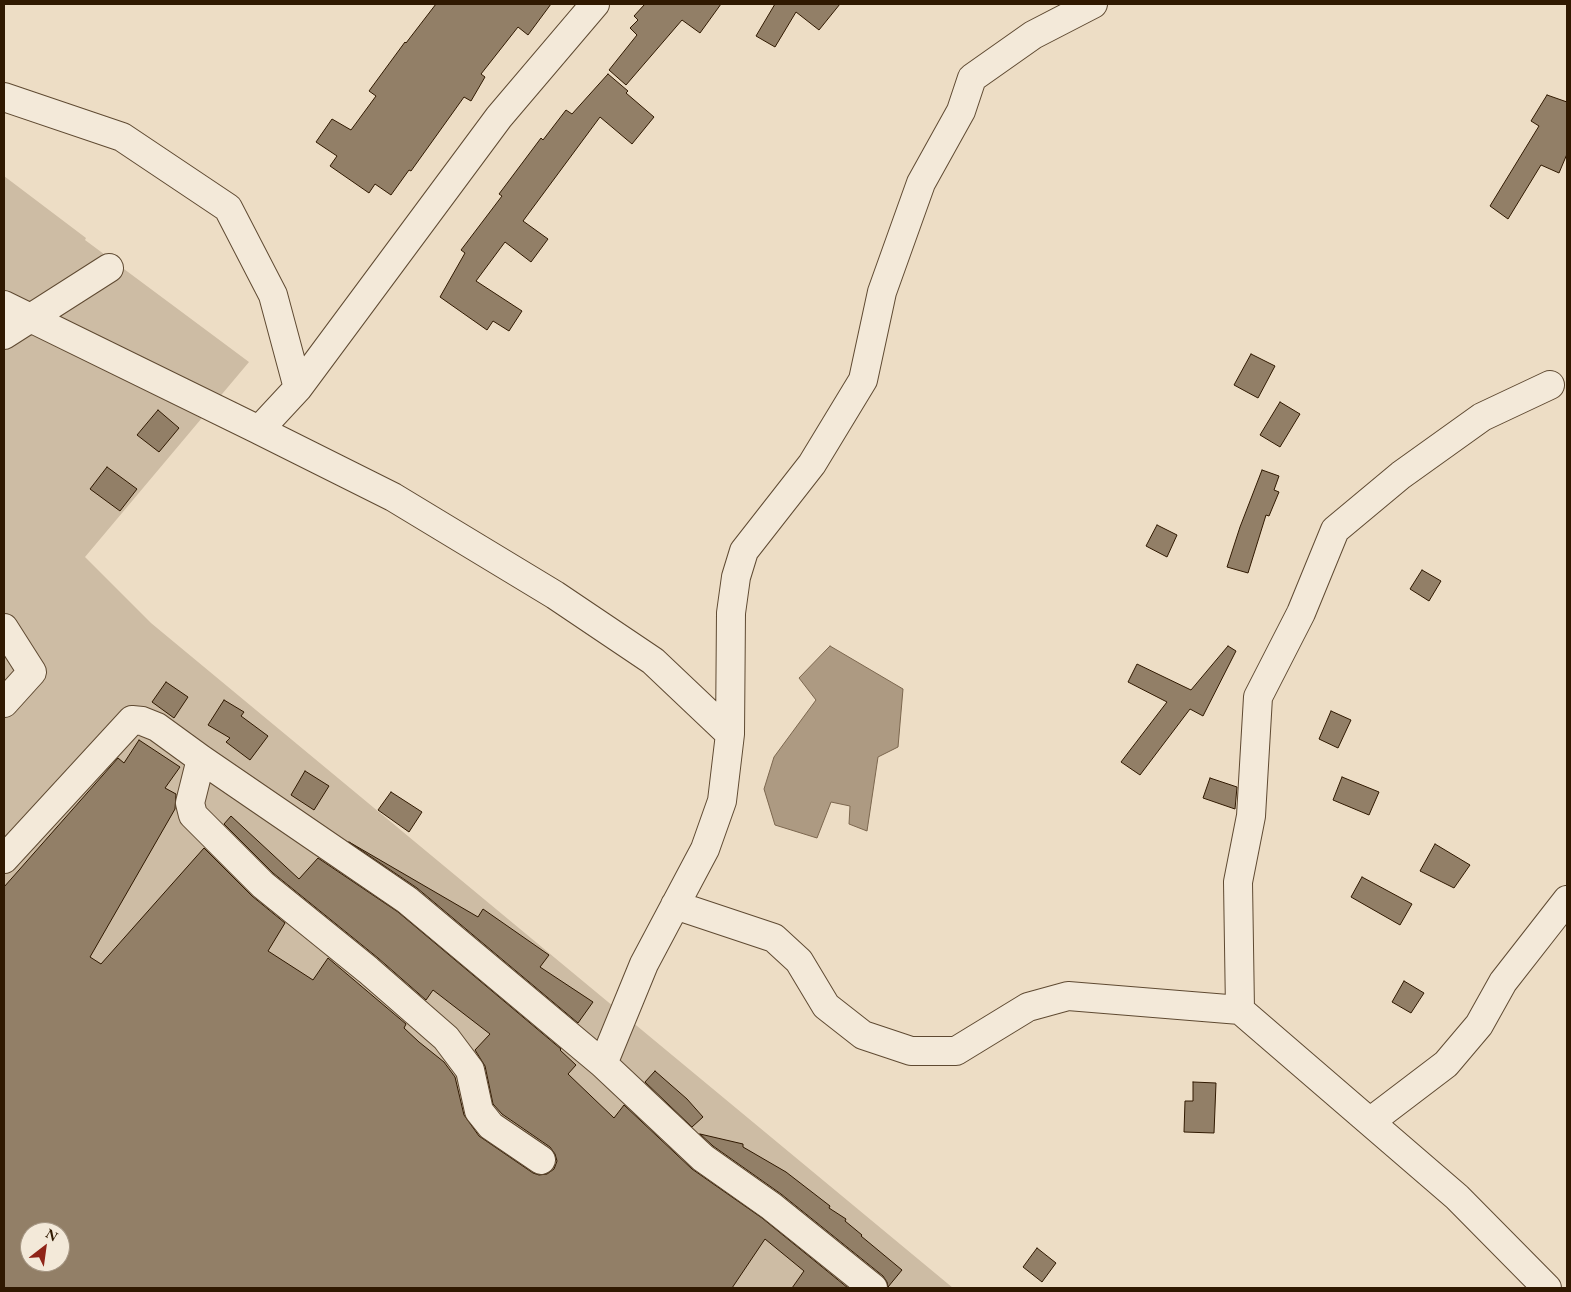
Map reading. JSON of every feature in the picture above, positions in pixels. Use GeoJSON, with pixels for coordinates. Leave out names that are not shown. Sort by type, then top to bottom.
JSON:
{"type":"FeatureCollection","features":[{"type":"Feature","properties":{"kind":"street"},"geometry":{"type":"LineString","coordinates":[[259,430],[298,388],[499,117],[595,4]]}},
{"type":"Feature","properties":{"kind":"street"},"geometry":{"type":"LineString","coordinates":[[603,1064],[644,964],[705,849],[722,801],[730,734],[731,613],[736,577],[744,551],[812,464],[863,380],[882,292],[921,183],[961,111],[972,78],[1033,35],[1094,4]]}},
{"type":"Feature","properties":{"kind":"street"},"geometry":{"type":"LineString","coordinates":[[4,97],[122,137],[228,208],[273,295],[298,388]]}},
{"type":"Feature","properties":{"kind":"street"},"geometry":{"type":"LineString","coordinates":[[4,334],[109,268]]}},
{"type":"Feature","properties":{"kind":"street"},"geometry":{"type":"LineString","coordinates":[[4,304],[393,497],[555,595],[653,661],[730,734]]}},
{"type":"Feature","properties":{"kind":"street"},"geometry":{"type":"LineString","coordinates":[[1240,1010],[1238,882],[1251,816],[1258,697],[1301,613],[1335,530],[1401,475],[1482,417],[1550,385]]}},
{"type":"Feature","properties":{"kind":"street"},"geometry":{"type":"LineString","coordinates":[[4,628],[32,672]]}},
{"type":"Feature","properties":{"kind":"street"},"geometry":{"type":"LineString","coordinates":[[4,656],[32,672]]}},
{"type":"Feature","properties":{"kind":"street"},"geometry":{"type":"LineString","coordinates":[[4,703],[32,672]]}},
{"type":"Feature","properties":{"kind":"street"},"geometry":{"type":"LineString","coordinates":[[4,859],[132,720],[142,721],[157,727],[407,900],[603,1064],[703,1158],[771,1206],[873,1288]]}},
{"type":"Feature","properties":{"kind":"street"},"geometry":{"type":"LineString","coordinates":[[201,759],[190,803],[193,815],[263,885],[368,970],[446,1038],[470,1070],[479,1111],[492,1126],[541,1160]]}},
{"type":"Feature","properties":{"kind":"street"},"geometry":{"type":"LineString","coordinates":[[1375,1118],[1446,1064],[1479,1025],[1504,982],[1567,900]]}},
{"type":"Feature","properties":{"kind":"street"},"geometry":{"type":"LineString","coordinates":[[675,905],[774,938],[799,961],[826,1006],[863,1035],[911,1051],[956,1051],[1028,1007],[1068,996],[1240,1010],[1457,1197],[1547,1288]]}},
{"type":"Feature","properties":{"kind":"shaded area"},"geometry":{"type":"Polygon","coordinates":[[[4,176],[86,238],[85,240],[249,362],[85,557],[151,623],[953,1288],[4,1288],[4,176]]]}},
{"type":"Feature","properties":{"kind":"shaded area"},"geometry":{"type":"Polygon","coordinates":[[[830,646],[903,689],[898,747],[878,757],[867,831],[849,824],[850,806],[831,802],[817,838],[775,825],[764,789],[774,757],[816,700],[799,678],[830,646]]]}},
{"type":"Feature","properties":{"kind":"building"},"geometry":{"type":"Polygon","coordinates":[[[436,4],[551,4],[528,35],[518,27],[481,74],[485,77],[471,101],[464,97],[411,171],[409,170],[391,195],[375,184],[369,193],[330,166],[337,156],[316,142],[332,119],[351,130],[376,96],[369,91],[436,4]]]}},
{"type":"Feature","properties":{"kind":"building"},"geometry":{"type":"Polygon","coordinates":[[[645,4],[721,4],[700,33],[682,20],[626,85],[609,70],[637,35],[630,28],[638,20],[634,16],[645,4]]]}},
{"type":"Feature","properties":{"kind":"building"},"geometry":{"type":"Polygon","coordinates":[[[775,4],[840,4],[819,30],[796,12],[775,47],[756,36],[775,4]]]}},
{"type":"Feature","properties":{"kind":"building"},"geometry":{"type":"Polygon","coordinates":[[[608,74],[628,91],[626,93],[654,117],[632,144],[600,117],[523,221],[548,239],[531,262],[505,242],[476,281],[522,311],[509,331],[493,321],[487,330],[440,297],[465,253],[461,250],[502,196],[499,194],[541,138],[543,140],[566,110],[572,114],[608,74]]]}},
{"type":"Feature","properties":{"kind":"building"},"geometry":{"type":"Polygon","coordinates":[[[1547,95],[1567,102],[1567,154],[1559,173],[1541,165],[1508,219],[1490,206],[1539,126],[1531,121],[1547,95]]]}},
{"type":"Feature","properties":{"kind":"building"},"geometry":{"type":"Polygon","coordinates":[[[1251,354],[1275,366],[1258,398],[1234,385],[1251,354]]]}},
{"type":"Feature","properties":{"kind":"building"},"geometry":{"type":"Polygon","coordinates":[[[1280,402],[1300,414],[1280,447],[1260,435],[1280,402]]]}},
{"type":"Feature","properties":{"kind":"building"},"geometry":{"type":"Polygon","coordinates":[[[158,410],[179,428],[159,452],[137,435],[158,410]]]}},
{"type":"Feature","properties":{"kind":"building"},"geometry":{"type":"Polygon","coordinates":[[[107,467],[137,489],[120,511],[90,489],[107,467]]]}},
{"type":"Feature","properties":{"kind":"building"},"geometry":{"type":"Polygon","coordinates":[[[1262,470],[1279,476],[1274,490],[1279,492],[1269,516],[1266,515],[1248,573],[1227,567],[1262,470]]]}},
{"type":"Feature","properties":{"kind":"building"},"geometry":{"type":"Polygon","coordinates":[[[1157,525],[1177,535],[1167,557],[1146,546],[1157,525]]]}},
{"type":"Feature","properties":{"kind":"building"},"geometry":{"type":"Polygon","coordinates":[[[1422,570],[1441,581],[1429,601],[1410,589],[1422,570]]]}},
{"type":"Feature","properties":{"kind":"building"},"geometry":{"type":"Polygon","coordinates":[[[1228,646],[1236,651],[1203,716],[1190,709],[1140,775],[1121,762],[1167,702],[1128,682],[1137,664],[1191,690],[1228,646]]]}},
{"type":"Feature","properties":{"kind":"building"},"geometry":{"type":"Polygon","coordinates":[[[166,682],[188,697],[174,718],[152,702],[166,682]]]}},
{"type":"Feature","properties":{"kind":"building"},"geometry":{"type":"Polygon","coordinates":[[[224,700],[244,712],[241,716],[268,736],[250,760],[226,742],[230,738],[208,725],[224,700]]]}},
{"type":"Feature","properties":{"kind":"building"},"geometry":{"type":"Polygon","coordinates":[[[1331,711],[1351,720],[1338,748],[1319,739],[1331,711]]]}},
{"type":"Feature","properties":{"kind":"building"},"geometry":{"type":"Polygon","coordinates":[[[139,740],[180,767],[165,788],[176,794],[175,809],[90,957],[101,964],[204,848],[252,896],[285,923],[268,951],[313,980],[328,958],[406,1024],[404,1028],[444,1062],[455,1077],[464,1115],[479,1136],[533,1173],[539,1175],[547,1174],[554,1169],[557,1161],[550,1147],[502,1114],[493,1104],[485,1066],[475,1050],[490,1034],[433,990],[426,1000],[378,958],[273,873],[224,824],[231,816],[299,879],[318,858],[398,912],[561,1049],[576,1065],[568,1074],[614,1118],[624,1105],[692,1169],[762,1218],[848,1288],[792,1288],[804,1271],[765,1239],[732,1288],[4,1288],[4,887],[118,758],[124,763],[139,740]]]}},
{"type":"Feature","properties":{"kind":"building"},"geometry":{"type":"Polygon","coordinates":[[[305,771],[329,786],[314,810],[291,795],[305,771]]]}},
{"type":"Feature","properties":{"kind":"building"},"geometry":{"type":"Polygon","coordinates":[[[1342,777],[1379,792],[1369,815],[1333,800],[1342,777]]]}},
{"type":"Feature","properties":{"kind":"building"},"geometry":{"type":"Polygon","coordinates":[[[1210,778],[1237,787],[1235,809],[1203,798],[1210,778]]]}},
{"type":"Feature","properties":{"kind":"building"},"geometry":{"type":"Polygon","coordinates":[[[391,792],[422,812],[409,832],[378,810],[391,792]]]}},
{"type":"Feature","properties":{"kind":"building"},"geometry":{"type":"Polygon","coordinates":[[[349,842],[478,917],[483,909],[549,955],[540,967],[593,1002],[578,1023],[417,888],[349,842]]]}},
{"type":"Feature","properties":{"kind":"building"},"geometry":{"type":"Polygon","coordinates":[[[1435,844],[1470,865],[1454,888],[1420,871],[1435,844]]]}},
{"type":"Feature","properties":{"kind":"building"},"geometry":{"type":"Polygon","coordinates":[[[1362,877],[1412,904],[1400,925],[1351,897],[1362,877]]]}},
{"type":"Feature","properties":{"kind":"building"},"geometry":{"type":"Polygon","coordinates":[[[1404,981],[1424,993],[1411,1013],[1392,1002],[1404,981]]]}},
{"type":"Feature","properties":{"kind":"building"},"geometry":{"type":"Polygon","coordinates":[[[655,1071],[687,1099],[703,1117],[692,1127],[645,1082],[655,1071]]]}},
{"type":"Feature","properties":{"kind":"building"},"geometry":{"type":"Polygon","coordinates":[[[1193,1082],[1216,1083],[1214,1133],[1184,1132],[1185,1101],[1193,1101],[1193,1082]]]}},
{"type":"Feature","properties":{"kind":"building"},"geometry":{"type":"Polygon","coordinates":[[[700,1134],[743,1144],[743,1147],[786,1172],[830,1206],[829,1208],[846,1219],[845,1221],[861,1236],[902,1270],[888,1287],[883,1276],[781,1194],[713,1146],[700,1134]]]}},
{"type":"Feature","properties":{"kind":"building"},"geometry":{"type":"Polygon","coordinates":[[[1037,1248],[1056,1263],[1042,1282],[1023,1267],[1037,1248]]]}}]}
